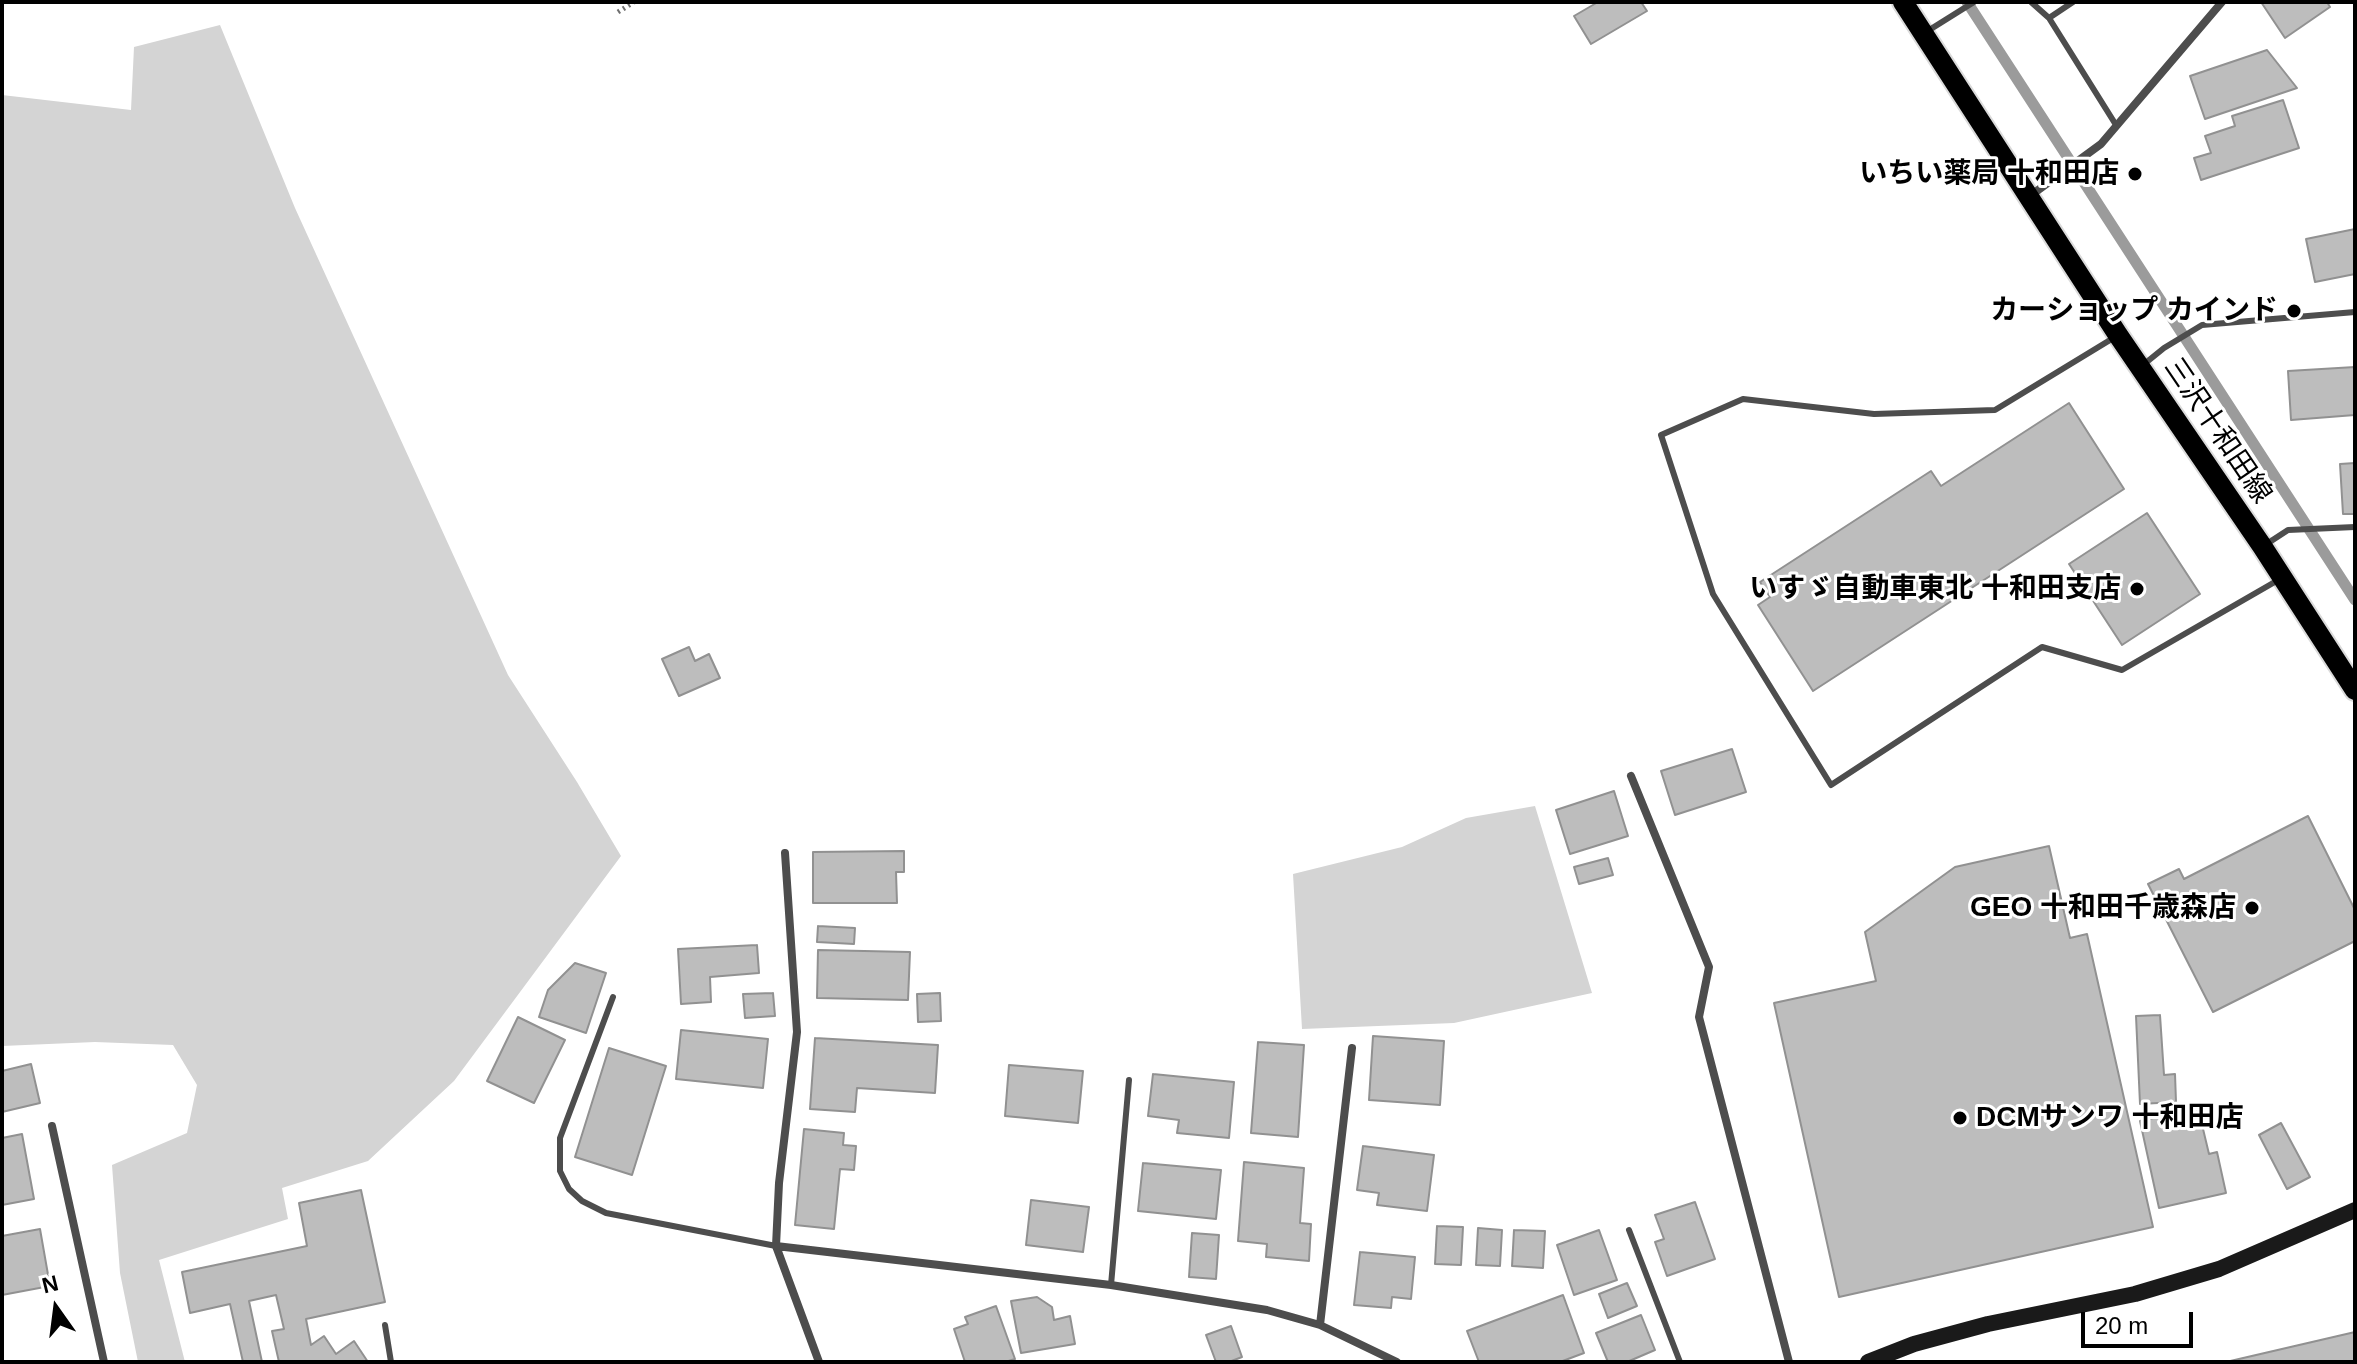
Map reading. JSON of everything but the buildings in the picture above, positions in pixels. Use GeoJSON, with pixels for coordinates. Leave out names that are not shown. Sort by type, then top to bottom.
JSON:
{"type":"FeatureCollection","features":[{"type":"Feature","properties":{"kind":"main road","name":"三沢十和田線"},"geometry":{"type":"LineString","coordinates":[[1903,2],[2118,335],[2262,546],[2355,690]]}},
{"type":"Feature","properties":{"kind":"street"},"geometry":{"type":"LineString","coordinates":[[2030,196],[2101,144],[2222,2]]}},
{"type":"Feature","properties":{"kind":"street"},"geometry":{"type":"LineString","coordinates":[[1631,776],[1709,967],[1699,1017],[1789,1362]]}},
{"type":"Feature","properties":{"kind":"street"},"geometry":{"type":"LineString","coordinates":[[785,853],[797,1032],[779,1183],[776,1246],[819,1362]]}},
{"type":"Feature","properties":{"kind":"street"},"geometry":{"type":"LineString","coordinates":[[1320,1325],[1352,1048]]}},
{"type":"Feature","properties":{"kind":"street"},"geometry":{"type":"LineString","coordinates":[[52,1126],[104,1362]]}},
{"type":"Feature","properties":{"kind":"street"},"geometry":{"type":"LineString","coordinates":[[1868,1362],[1914,1344],[1988,1324],[2135,1294],[2219,1269],[2355,1210]]}},
{"type":"Feature","properties":{"kind":"street"},"geometry":{"type":"LineString","coordinates":[[776,1246],[1111,1285],[1267,1310],[1320,1325],[1397,1362]]}},
{"type":"Feature","properties":{"kind":"lane"},"geometry":{"type":"LineString","coordinates":[[1923,34],[1974,2]]}},
{"type":"Feature","properties":{"kind":"lane"},"geometry":{"type":"LineString","coordinates":[[2031,2],[2049,18],[2116,125]]}},
{"type":"Feature","properties":{"kind":"lane"},"geometry":{"type":"LineString","coordinates":[[2049,18],[2073,2]]}},
{"type":"Feature","properties":{"kind":"lane"},"geometry":{"type":"LineString","coordinates":[[2140,367],[2202,325],[2355,312]]}},
{"type":"Feature","properties":{"kind":"lane"},"geometry":{"type":"LineString","coordinates":[[2118,335],[1995,410],[1874,414],[1743,399],[1661,435],[1713,594],[1831,785],[2042,647],[2122,670],[2283,578]]}},
{"type":"Feature","properties":{"kind":"lane"},"geometry":{"type":"LineString","coordinates":[[2262,546],[2288,530],[2355,527]]}},
{"type":"Feature","properties":{"kind":"lane"},"geometry":{"type":"LineString","coordinates":[[613,997],[560,1138],[560,1171],[569,1189],[582,1201],[606,1213],[776,1246]]}},
{"type":"Feature","properties":{"kind":"lane"},"geometry":{"type":"LineString","coordinates":[[1111,1285],[1129,1080]]}},
{"type":"Feature","properties":{"kind":"lane"},"geometry":{"type":"LineString","coordinates":[[1629,1230],[1680,1362]]}},
{"type":"Feature","properties":{"kind":"lane"},"geometry":{"type":"LineString","coordinates":[[385,1325],[391,1362]]}},
{"type":"Feature","properties":{"kind":"path"},"geometry":{"type":"LineString","coordinates":[[618,12],[634,2]]}},
{"type":"Feature","properties":{"kind":"shaded area"},"geometry":{"type":"Polygon","coordinates":[[[220,25],[295,208],[508,675],[621,856],[454,1081],[368,1161],[282,1188],[288,1219],[159,1260],[185,1362],[138,1362],[120,1273],[112,1165],[187,1133],[197,1085],[173,1045],[95,1042],[2,1046],[2,95],[131,110],[134,47],[220,25]]]}},
{"type":"Feature","properties":{"kind":"shaded area"},"geometry":{"type":"Polygon","coordinates":[[[1535,806],[1592,993],[1454,1023],[1302,1029],[1293,874],[1402,847],[1466,818],[1535,806]]]}},
{"type":"Feature","properties":{"kind":"waterway"},"geometry":{"type":"LineString","coordinates":[[1967,2],[2355,600]]}},
{"type":"Feature","properties":{"kind":"place","name":"いちい薬局 十和田店"},"geometry":{"type":"Point","coordinates":[2135,174]}},
{"type":"Feature","properties":{"kind":"place","name":"カーショップ カインド"},"geometry":{"type":"Point","coordinates":[2294,311]}},
{"type":"Feature","properties":{"kind":"place","name":"いすゞ自動車東北 十和田支店"},"geometry":{"type":"Point","coordinates":[2137,589]}},
{"type":"Feature","properties":{"kind":"place","name":"GEO 十和田千歳森店"},"geometry":{"type":"Point","coordinates":[2252,908]}},
{"type":"Feature","properties":{"kind":"place","name":"DCMサンワ 十和田店"},"geometry":{"type":"Point","coordinates":[1960,1118]}}]}
